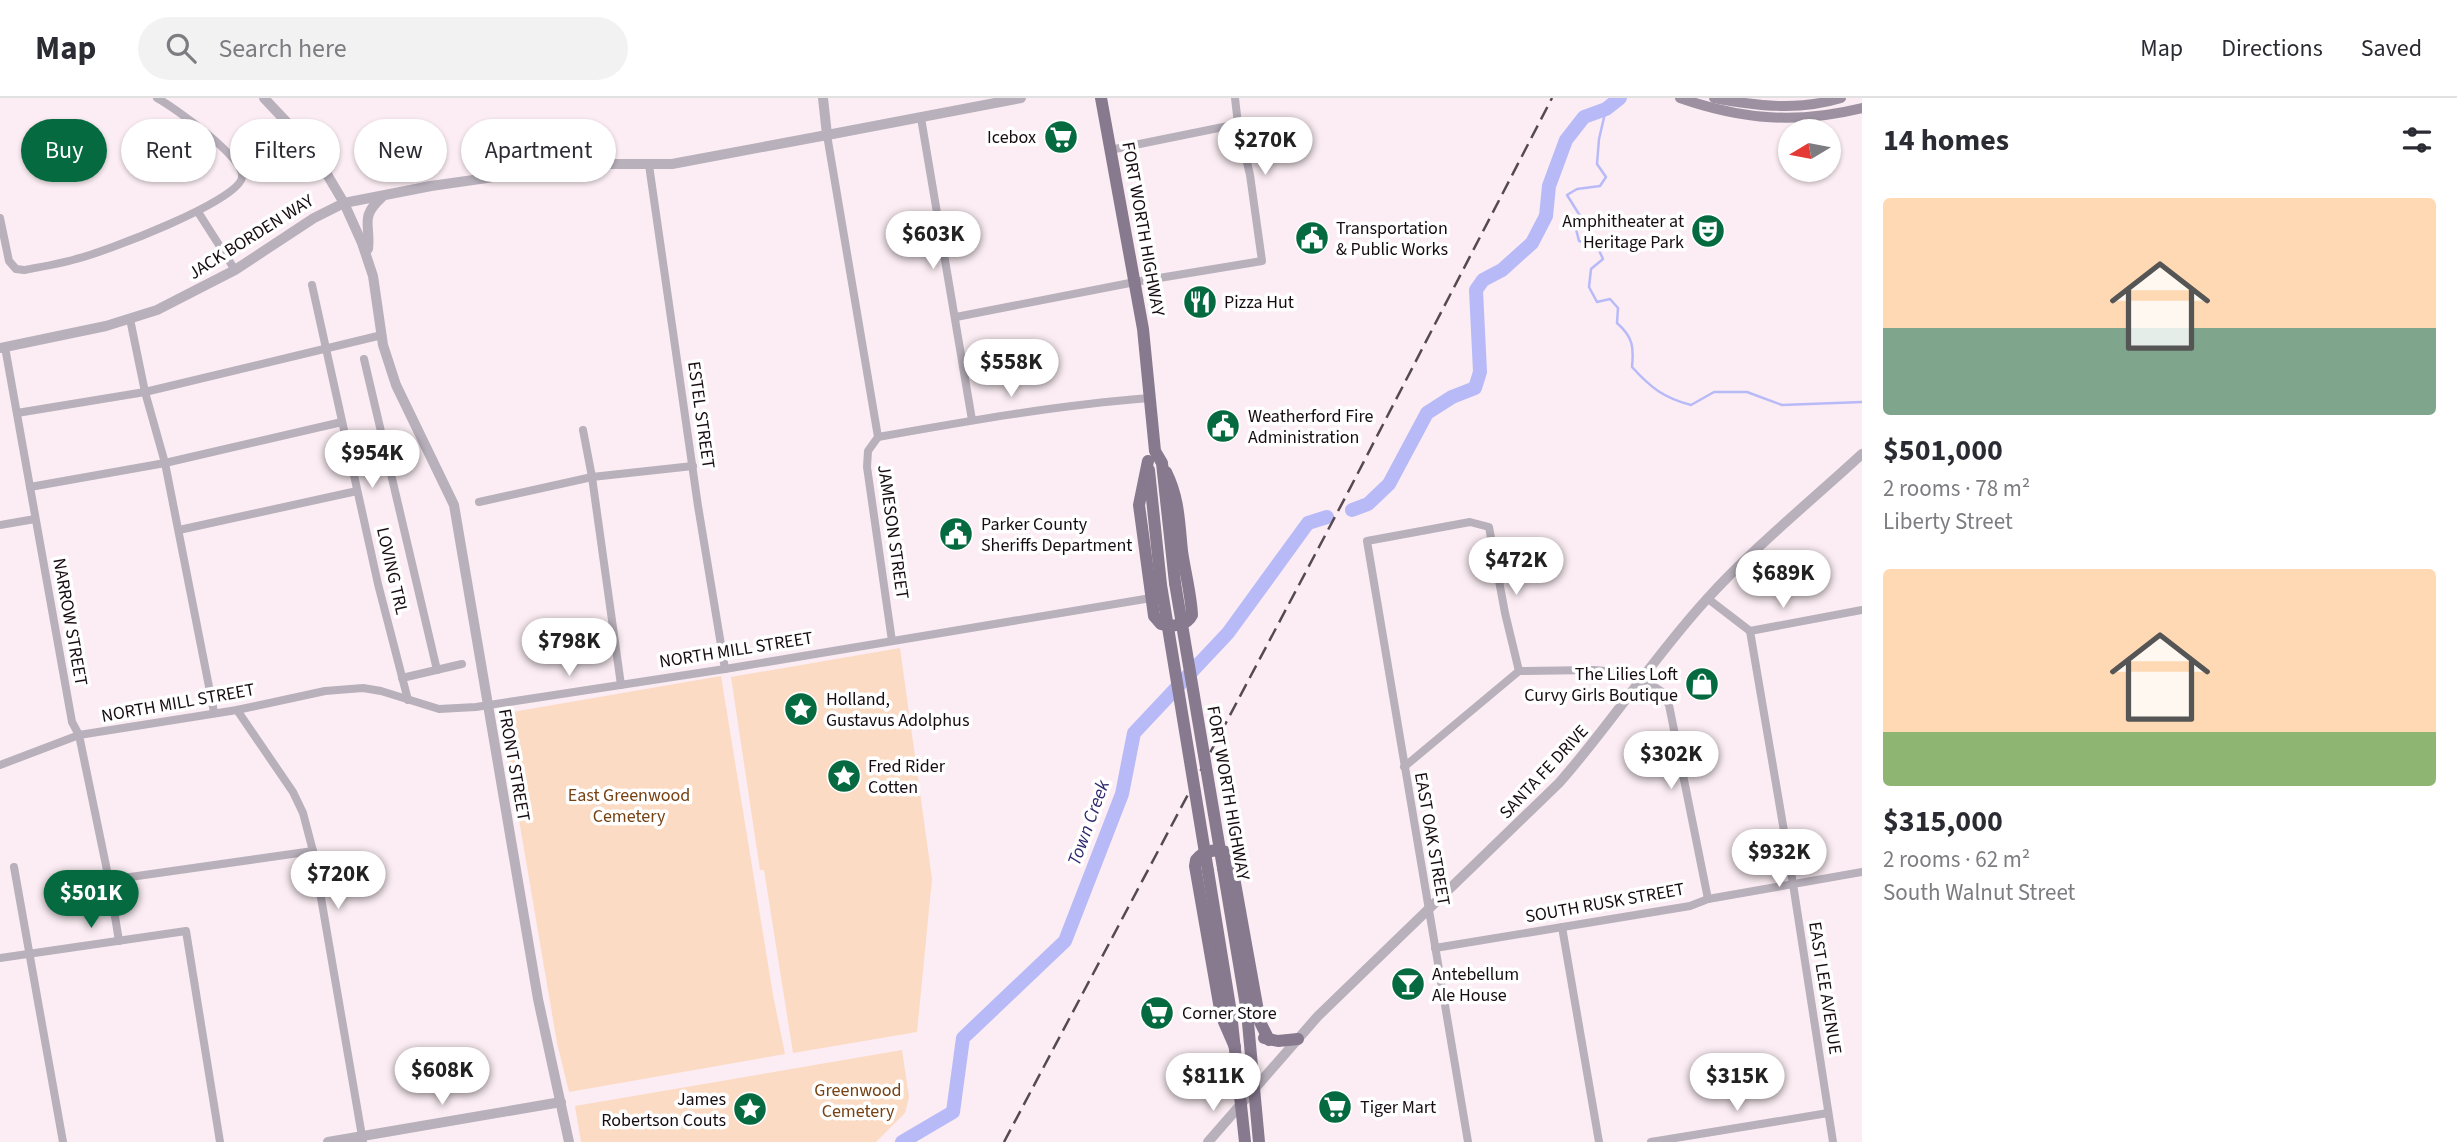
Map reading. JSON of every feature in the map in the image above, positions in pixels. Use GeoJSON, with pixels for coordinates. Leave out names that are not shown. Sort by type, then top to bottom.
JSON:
{"type":"FeatureCollection","features":[{"type":"Feature","properties":{"kind":"main road","name":"FORT WORTH HIGHWAY"},"geometry":{"type":"LineString","coordinates":[[1101,98],[1144,340],[1161,585],[1235,1046],[1245,1142]]}},
{"type":"Feature","properties":{"kind":"main road"},"geometry":{"type":"LineString","coordinates":[[1680,98],[1717,111],[1752,116],[1785,112],[1841,98]]}},
{"type":"Feature","properties":{"kind":"main road"},"geometry":{"type":"LineString","coordinates":[[1714,98],[1785,112],[1823,116],[1862,108]]}},
{"type":"Feature","properties":{"kind":"main road","name":"FORT WORTH HIGHWAY"},"geometry":{"type":"LineString","coordinates":[[1151,456],[1162,463],[1175,583],[1247,1012],[1259,1142]]}},
{"type":"Feature","properties":{"kind":"main road"},"geometry":{"type":"LineString","coordinates":[[1151,456],[1139,505],[1154,616],[1161,624],[1184,623],[1189,621],[1192,608],[1182,549],[1179,510],[1174,489],[1162,463]]}},
{"type":"Feature","properties":{"kind":"main road"},"geometry":{"type":"LineString","coordinates":[[1235,1046],[1221,1015],[1195,866],[1196,860],[1204,853],[1221,850],[1230,855],[1260,1022],[1269,1040]]}},
{"type":"Feature","properties":{"kind":"main road"},"geometry":{"type":"LineString","coordinates":[[1247,1012],[1259,1034],[1269,1040],[1298,1039]]}},
{"type":"Feature","properties":{"kind":"street"},"geometry":{"type":"LineString","coordinates":[[0,218],[9,261],[16,269],[24,270],[92,255],[198,212],[235,188],[242,180],[238,165],[202,129],[157,98]]}},
{"type":"Feature","properties":{"kind":"street","name":"FRONT STREET"},"geometry":{"type":"LineString","coordinates":[[264,98],[312,149],[344,203],[373,276],[382,335],[396,385],[454,505],[538,999],[569,1142]]}},
{"type":"Feature","properties":{"kind":"street","name":"JAMESON STREET"},"geometry":{"type":"LineString","coordinates":[[823,98],[878,437],[868,451],[867,467],[892,641]]}},
{"type":"Feature","properties":{"kind":"street"},"geometry":{"type":"LineString","coordinates":[[964,98],[967,109]]}},
{"type":"Feature","properties":{"kind":"street","name":"JACK BORDEN WAY"},"geometry":{"type":"LineString","coordinates":[[2,348],[130,319],[182,299],[235,270],[314,218],[344,203],[585,164],[649,165],[693,161],[1021,98]]}},
{"type":"Feature","properties":{"kind":"street"},"geometry":{"type":"LineString","coordinates":[[956,317],[1135,282],[1262,261],[1250,175],[1238,124],[1236,98]]}},
{"type":"Feature","properties":{"kind":"street"},"geometry":{"type":"LineString","coordinates":[[921,118],[972,420]]}},
{"type":"Feature","properties":{"kind":"street"},"geometry":{"type":"LineString","coordinates":[[1110,150],[1238,124]]}},
{"type":"Feature","properties":{"kind":"street","name":"ESTEL STREET"},"geometry":{"type":"LineString","coordinates":[[649,165],[724,669]]}},
{"type":"Feature","properties":{"kind":"street"},"geometry":{"type":"LineString","coordinates":[[367,257],[369,244],[366,217],[371,207],[384,195]]}},
{"type":"Feature","properties":{"kind":"street"},"geometry":{"type":"LineString","coordinates":[[198,212],[235,270]]}},
{"type":"Feature","properties":{"kind":"street","name":"LOVING TRL"},"geometry":{"type":"LineString","coordinates":[[312,285],[357,491],[408,700]]}},
{"type":"Feature","properties":{"kind":"street"},"geometry":{"type":"LineString","coordinates":[[130,319],[145,392],[166,463],[214,712]]}},
{"type":"Feature","properties":{"kind":"street"},"geometry":{"type":"LineString","coordinates":[[17,413],[145,392],[382,335]]}},
{"type":"Feature","properties":{"kind":"street","name":"NARROW STREET"},"geometry":{"type":"LineString","coordinates":[[2,348],[17,413],[72,722],[79,735],[109,880],[118,941]]}},
{"type":"Feature","properties":{"kind":"street"},"geometry":{"type":"LineString","coordinates":[[364,359],[437,670]]}},
{"type":"Feature","properties":{"kind":"street"},"geometry":{"type":"LineString","coordinates":[[878,437],[1086,403],[1150,398]]}},
{"type":"Feature","properties":{"kind":"street"},"geometry":{"type":"LineString","coordinates":[[30,487],[166,463],[342,422]]}},
{"type":"Feature","properties":{"kind":"street"},"geometry":{"type":"LineString","coordinates":[[583,430],[621,685]]}},
{"type":"Feature","properties":{"kind":"street","name":"SANTA FE DRIVE"},"geometry":{"type":"LineString","coordinates":[[1208,1142],[1298,1039],[1559,783],[1591,747],[1641,678],[1707,598],[1862,454]]}},
{"type":"Feature","properties":{"kind":"street"},"geometry":{"type":"LineString","coordinates":[[478,502],[592,477],[693,466]]}},
{"type":"Feature","properties":{"kind":"street"},"geometry":{"type":"LineString","coordinates":[[178,530],[357,491]]}},
{"type":"Feature","properties":{"kind":"street"},"geometry":{"type":"LineString","coordinates":[[0,525],[36,519]]}},
{"type":"Feature","properties":{"kind":"street","name":"EAST OAK STREET"},"geometry":{"type":"LineString","coordinates":[[1468,1142],[1367,541],[1470,522],[1489,527],[1519,671]]}},
{"type":"Feature","properties":{"kind":"street","name":"NORTH MILL STREET"},"geometry":{"type":"LineString","coordinates":[[0,765],[79,735],[237,710],[325,691],[363,688],[439,709],[488,705],[1151,598]]}},
{"type":"Feature","properties":{"kind":"street"},"geometry":{"type":"LineString","coordinates":[[1707,598],[1750,631],[1862,610]]}},
{"type":"Feature","properties":{"kind":"street","name":"EAST LEE AVENUE"},"geometry":{"type":"LineString","coordinates":[[1750,631],[1833,1142]]}},
{"type":"Feature","properties":{"kind":"street"},"geometry":{"type":"LineString","coordinates":[[402,678],[461,664]]}},
{"type":"Feature","properties":{"kind":"street"},"geometry":{"type":"LineString","coordinates":[[1404,767],[1519,671],[1594,670],[1641,678],[1661,691],[1669,705],[1708,899]]}},
{"type":"Feature","properties":{"kind":"street"},"geometry":{"type":"LineString","coordinates":[[237,710],[293,792],[303,813],[313,851],[363,1139]]}},
{"type":"Feature","properties":{"kind":"street"},"geometry":{"type":"LineString","coordinates":[[109,880],[313,851]]}},
{"type":"Feature","properties":{"kind":"street"},"geometry":{"type":"LineString","coordinates":[[14,867],[63,1142]]}},
{"type":"Feature","properties":{"kind":"street","name":"SOUTH RUSK STREET"},"geometry":{"type":"LineString","coordinates":[[1435,947],[1690,906],[1708,899],[1862,872]]}},
{"type":"Feature","properties":{"kind":"street"},"geometry":{"type":"LineString","coordinates":[[1562,927],[1599,1142]]}},
{"type":"Feature","properties":{"kind":"street"},"geometry":{"type":"LineString","coordinates":[[0,958],[186,931],[220,1142]]}},
{"type":"Feature","properties":{"kind":"street"},"geometry":{"type":"LineString","coordinates":[[328,1142],[363,1139],[561,1102]]}},
{"type":"Feature","properties":{"kind":"street"},"geometry":{"type":"LineString","coordinates":[[1651,1142],[1828,1113]]}},
{"type":"Feature","properties":{"kind":"green space"},"geometry":{"type":"Polygon","coordinates":[[[900,648],[932,879],[917,1032],[793,1053],[764,870],[760,870],[731,677],[900,648]]]}},
{"type":"Feature","properties":{"kind":"green space","name":"East Greenwood Cemetery"},"geometry":{"type":"Polygon","coordinates":[[[721,676],[785,1054],[569,1092],[557,1043],[501,714],[721,676]]]}},
{"type":"Feature","properties":{"kind":"green space","name":"Greenwood Cemetery"},"geometry":{"type":"Polygon","coordinates":[[[902,1050],[909,1097],[905,1113],[876,1142],[581,1142],[575,1106],[902,1050]]]}},
{"type":"Feature","properties":{"kind":"waterway","name":"Town Creek"},"geometry":{"type":"LineString","coordinates":[[1352,510],[1368,504],[1389,484],[1427,413],[1452,397],[1475,388],[1480,372],[1476,290],[1483,280],[1502,270],[1532,243],[1546,216],[1549,186],[1566,140],[1584,117],[1606,109],[1620,98]]}},
{"type":"Feature","properties":{"kind":"waterway"},"geometry":{"type":"LineString","coordinates":[[1606,109],[1597,164],[1606,177],[1600,186],[1577,189],[1567,195],[1582,219],[1576,229],[1579,241],[1597,246],[1603,259],[1591,269],[1589,287],[1597,302],[1610,299],[1618,308],[1617,323],[1631,343],[1632,367],[1658,391],[1691,405],[1714,392],[1747,392],[1782,405],[1862,402]]}},
{"type":"Feature","properties":{"kind":"waterway","name":"Town Creek"},"geometry":{"type":"LineString","coordinates":[[902,1142],[953,1112],[963,1038],[1065,941],[1122,794],[1134,733],[1228,633],[1308,523],[1327,517]]}},
{"type":"Feature","properties":{"kind":"railway"},"geometry":{"type":"LineString","coordinates":[[1004,1142],[1346,496],[1552,98]]}},
{"type":"Feature","properties":{"kind":"place","name":"Icebox"},"geometry":{"type":"Point","coordinates":[1061,137]}},
{"type":"Feature","properties":{"kind":"place","name":"Amphitheater at Heritage Park"},"geometry":{"type":"Point","coordinates":[1708,231]}},
{"type":"Feature","properties":{"kind":"place","name":"Transportation & Public Works"},"geometry":{"type":"Point","coordinates":[1312,238]}},
{"type":"Feature","properties":{"kind":"place","name":"Pizza Hut"},"geometry":{"type":"Point","coordinates":[1200,302]}},
{"type":"Feature","properties":{"kind":"place","name":"Weatherford Fire Administration"},"geometry":{"type":"Point","coordinates":[1223,426]}},
{"type":"Feature","properties":{"kind":"place","name":"Parker County Sheriffs Department"},"geometry":{"type":"Point","coordinates":[956,534]}},
{"type":"Feature","properties":{"kind":"place","name":"The Lilies Loft Curvy Girls Boutique"},"geometry":{"type":"Point","coordinates":[1702,684]}},
{"type":"Feature","properties":{"kind":"place","name":"Holland, Gustavus Adolphus"},"geometry":{"type":"Point","coordinates":[801,709]}},
{"type":"Feature","properties":{"kind":"place","name":"Fred Rider Cotten"},"geometry":{"type":"Point","coordinates":[844,776]}},
{"type":"Feature","properties":{"kind":"place","name":"Antebellum Ale House"},"geometry":{"type":"Point","coordinates":[1408,984]}},
{"type":"Feature","properties":{"kind":"place","name":"Corner Store"},"geometry":{"type":"Point","coordinates":[1157,1013]}},
{"type":"Feature","properties":{"kind":"place","name":"Tiger Mart"},"geometry":{"type":"Point","coordinates":[1335,1107]}},
{"type":"Feature","properties":{"kind":"place","name":"James Robertson Couts"},"geometry":{"type":"Point","coordinates":[750,1109]}}]}
